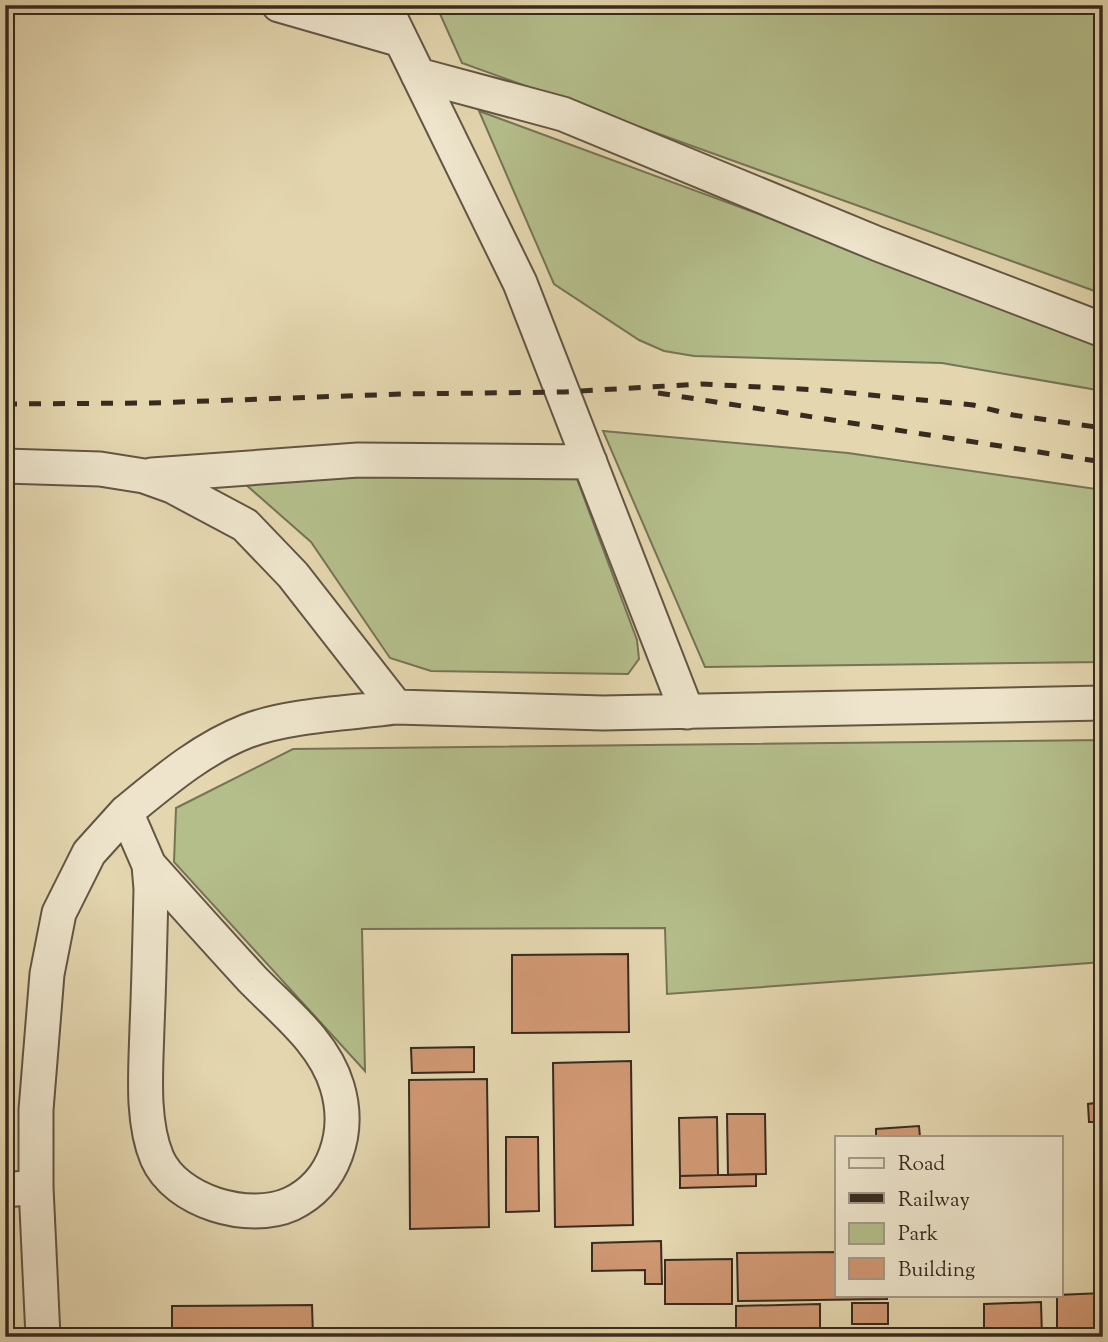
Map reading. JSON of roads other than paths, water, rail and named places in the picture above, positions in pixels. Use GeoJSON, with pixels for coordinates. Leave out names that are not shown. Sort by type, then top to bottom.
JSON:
{"type":"FeatureCollection","features":[{"type":"Feature","properties":{"kind":"street"},"geometry":{"type":"LineString","coordinates":[[279,5],[311,11],[401,40]]}},
{"type":"Feature","properties":{"kind":"street"},"geometry":{"type":"LineString","coordinates":[[384,5],[520,283],[687,712]]}},
{"type":"Feature","properties":{"kind":"street"},"geometry":{"type":"LineString","coordinates":[[418,75],[563,114],[878,244],[1103,330]]}},
{"type":"Feature","properties":{"kind":"street"},"geometry":{"type":"LineString","coordinates":[[144,476],[358,460],[590,462]]}},
{"type":"Feature","properties":{"kind":"street"},"geometry":{"type":"LineString","coordinates":[[5,466],[100,469],[144,476],[172,486],[245,525],[293,575],[396,707]]}},
{"type":"Feature","properties":{"kind":"street"},"geometry":{"type":"LineString","coordinates":[[44,1337],[21,1189],[36,1110],[47,974],[59,913],[89,853],[126,812],[180,768],[214,747],[248,730],[288,721],[396,707],[603,713],[1103,703]]}},
{"type":"Feature","properties":{"kind":"street"},"geometry":{"type":"LineString","coordinates":[[126,812],[149,864],[253,980],[305,1032],[327,1064],[337,1086],[341,1113],[340,1136],[331,1169],[311,1192],[289,1205],[264,1210],[213,1204],[180,1188],[158,1160],[148,1130],[149,864]]}},
{"type":"Feature","properties":{"kind":"railway"},"geometry":{"type":"LineString","coordinates":[[5,404],[151,403],[402,394],[564,392],[701,384],[820,390],[973,405],[1013,415],[1103,428]]}},
{"type":"Feature","properties":{"kind":"railway"},"geometry":{"type":"LineString","coordinates":[[658,393],[1103,462]]}}]}
